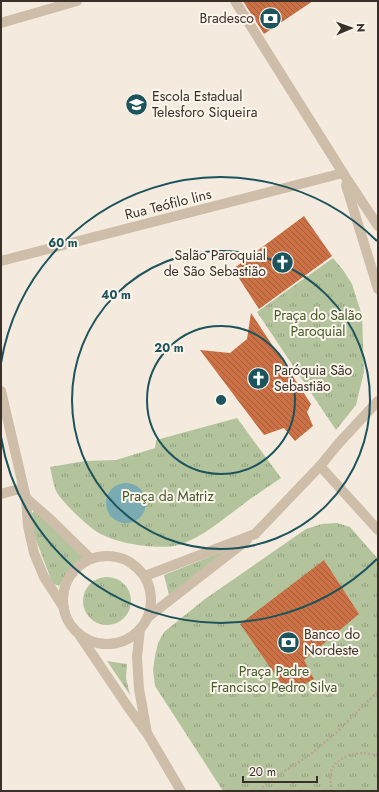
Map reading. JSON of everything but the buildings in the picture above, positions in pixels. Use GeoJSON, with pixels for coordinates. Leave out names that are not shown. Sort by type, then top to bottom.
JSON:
{"type":"FeatureCollection","features":[{"type":"Feature","properties":{"kind":"street"},"geometry":{"type":"LineString","coordinates":[[1,23],[78,1]]}},
{"type":"Feature","properties":{"kind":"street"},"geometry":{"type":"LineString","coordinates":[[235,1],[378,226]]}},
{"type":"Feature","properties":{"kind":"street"},"geometry":{"type":"LineString","coordinates":[[343,173],[378,289]]}},
{"type":"Feature","properties":{"kind":"street","name":"Rua Teófilo lins"},"geometry":{"type":"LineString","coordinates":[[1,261],[343,173]]}},
{"type":"Feature","properties":{"kind":"street"},"geometry":{"type":"LineString","coordinates":[[1,391],[26,498],[28,526],[34,553],[44,577],[64,609],[69,622],[78,632],[147,733],[181,791]]}},
{"type":"Feature","properties":{"kind":"street"},"geometry":{"type":"LineString","coordinates":[[78,632],[90,640],[103,644],[117,643],[129,638],[140,629],[148,617],[255,534],[320,466],[378,401]]}},
{"type":"Feature","properties":{"kind":"street"},"geometry":{"type":"LineString","coordinates":[[320,466],[378,530]]}},
{"type":"Feature","properties":{"kind":"street"},"geometry":{"type":"LineString","coordinates":[[1,494],[23,488]]}},
{"type":"Feature","properties":{"kind":"street"},"geometry":{"type":"LineString","coordinates":[[26,498],[91,559]]}},
{"type":"Feature","properties":{"kind":"street"},"geometry":{"type":"LineString","coordinates":[[145,576],[255,534]]}},
{"type":"Feature","properties":{"kind":"street"},"geometry":{"type":"LineString","coordinates":[[64,609],[64,593],[68,579],[78,566],[91,559],[106,555],[121,558],[135,565],[145,576],[150,589],[151,603],[148,617]]}},
{"type":"Feature","properties":{"kind":"street"},"geometry":{"type":"LineString","coordinates":[[140,629],[137,657],[139,688],[147,733]]}},
{"type":"Feature","properties":{"kind":"path"},"geometry":{"type":"LineString","coordinates":[[260,791],[266,783],[308,756],[336,733],[378,691]]}},
{"type":"Feature","properties":{"kind":"path"},"geometry":{"type":"LineString","coordinates":[[332,791],[330,774],[333,768],[344,758],[363,752],[378,756]]}},
{"type":"Feature","properties":{"kind":"green space","name":"Praça do Salão Paroquial"},"geometry":{"type":"Polygon","coordinates":[[[333,258],[352,284],[362,315],[364,372],[356,405],[336,430],[257,312],[333,258]]]}},
{"type":"Feature","properties":{"kind":"green space","name":"Praça da Matriz"},"geometry":{"type":"Polygon","coordinates":[[[237,418],[281,478],[206,532],[182,544],[164,547],[140,545],[107,537],[94,530],[82,520],[63,501],[56,491],[50,467],[85,461],[116,460],[155,448],[156,440],[237,418]]]}},
{"type":"Feature","properties":{"kind":"green space"},"geometry":{"type":"Polygon","coordinates":[[[35,510],[83,557],[69,571],[59,586],[52,583],[30,524],[32,513],[35,510]]]}},
{"type":"Feature","properties":{"kind":"green space","name":"Praça Padre Francisco Pedro Silva"},"geometry":{"type":"Polygon","coordinates":[[[337,523],[350,527],[378,559],[378,791],[223,791],[155,686],[153,670],[158,643],[164,632],[205,599],[306,529],[322,524],[337,523]]]}},
{"type":"Feature","properties":{"kind":"green space"},"geometry":{"type":"Polygon","coordinates":[[[229,549],[169,595],[164,575],[229,549]]]}},
{"type":"Feature","properties":{"kind":"green space"},"geometry":{"type":"Polygon","coordinates":[[[102,577],[112,577],[124,584],[131,596],[131,606],[124,618],[112,625],[102,625],[94,621],[87,614],[83,606],[83,596],[87,588],[94,581],[102,577]]]}},
{"type":"Feature","properties":{"kind":"green space"},"geometry":{"type":"Polygon","coordinates":[[[107,661],[127,664],[126,678],[130,695],[107,661]]]}},
{"type":"Feature","properties":{"kind":"green space"},"geometry":{"type":"Polygon","coordinates":[[[378,703],[378,728],[366,713],[378,703]]]}},
{"type":"Feature","properties":{"kind":"water"},"geometry":{"type":"Polygon","coordinates":[[[130,483],[137,486],[143,492],[146,503],[145,511],[137,520],[130,523],[122,523],[115,520],[107,511],[106,499],[109,492],[118,484],[130,483]]]}},
{"type":"Feature","properties":{"kind":"place","name":"Bradesco"},"geometry":{"type":"Point","coordinates":[270,18]}},
{"type":"Feature","properties":{"kind":"place","name":"Escola Estadual Telesforo Siqueira"},"geometry":{"type":"Point","coordinates":[137,104]}},
{"type":"Feature","properties":{"kind":"place","name":"Salão Paroquial de São Sebastião"},"geometry":{"type":"Point","coordinates":[282,263]}},
{"type":"Feature","properties":{"kind":"place","name":"Paróquia São Sebastião"},"geometry":{"type":"Point","coordinates":[258,378]}},
{"type":"Feature","properties":{"kind":"place","name":"Banco do Nordeste"},"geometry":{"type":"Point","coordinates":[289,642]}}]}
